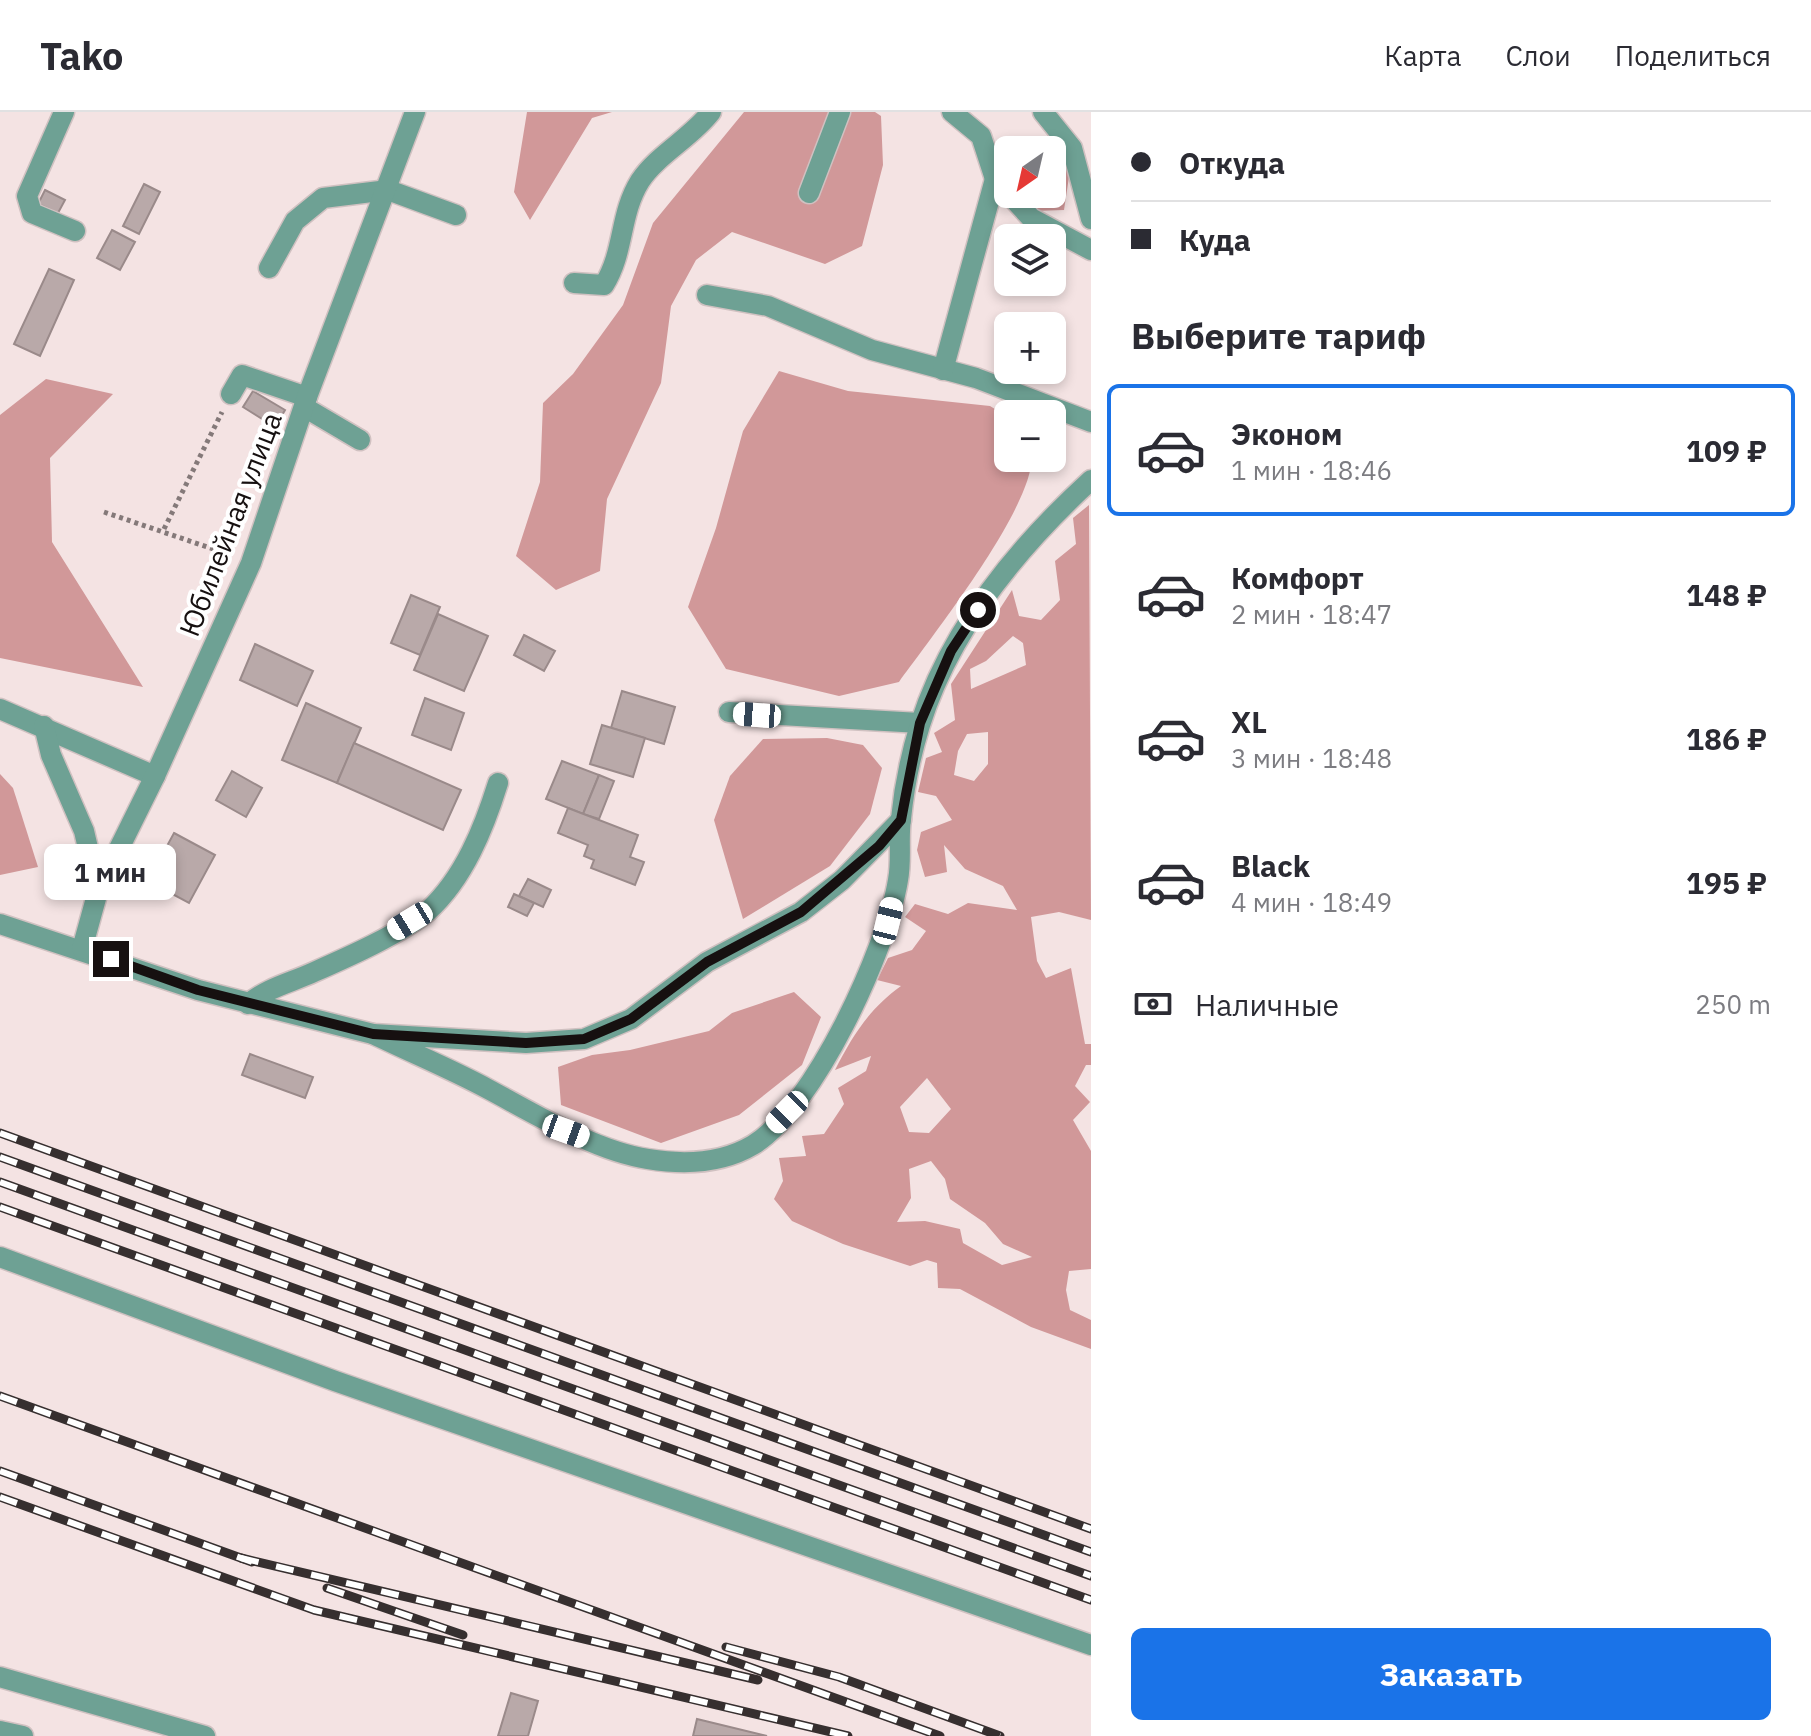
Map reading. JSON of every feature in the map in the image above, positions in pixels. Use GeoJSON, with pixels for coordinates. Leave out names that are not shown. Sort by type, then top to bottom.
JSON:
{"type":"FeatureCollection","features":[{"type":"Feature","properties":{"kind":"street"},"geometry":{"type":"LineString","coordinates":[[64,112],[27,196],[32,213],[75,231]]}},
{"type":"Feature","properties":{"kind":"street","name":"Юбилейная улица"},"geometry":{"type":"LineString","coordinates":[[82,949],[98,891],[155,776],[251,563],[306,402],[415,112]]}},
{"type":"Feature","properties":{"kind":"street"},"geometry":{"type":"LineString","coordinates":[[574,283],[604,285],[617,264],[626,208],[642,178],[711,112]]}},
{"type":"Feature","properties":{"kind":"street"},"geometry":{"type":"LineString","coordinates":[[809,193],[840,112]]}},
{"type":"Feature","properties":{"kind":"street"},"geometry":{"type":"LineString","coordinates":[[952,112],[981,136],[994,166]]}},
{"type":"Feature","properties":{"kind":"street"},"geometry":{"type":"LineString","coordinates":[[1043,112],[1072,148],[1091,219]]}},
{"type":"Feature","properties":{"kind":"street"},"geometry":{"type":"LineString","coordinates":[[269,268],[295,221],[323,198],[388,190],[456,215]]}},
{"type":"Feature","properties":{"kind":"street"},"geometry":{"type":"LineString","coordinates":[[943,370],[998,208]]}},
{"type":"Feature","properties":{"kind":"street"},"geometry":{"type":"LineString","coordinates":[[1022,208],[1031,218],[1091,250]]}},
{"type":"Feature","properties":{"kind":"street"},"geometry":{"type":"LineString","coordinates":[[707,295],[768,306],[872,350],[976,378],[1091,422]]}},
{"type":"Feature","properties":{"kind":"street"},"geometry":{"type":"LineString","coordinates":[[231,394],[242,375],[306,402],[360,440]]}},
{"type":"Feature","properties":{"kind":"street"},"geometry":{"type":"LineString","coordinates":[[373,1034],[566,1131],[646,1159],[705,1163],[754,1144],[803,1096],[836,1039],[882,942],[899,879],[901,820],[920,723],[951,651],[992,589],[1056,512],[1091,480]]}},
{"type":"Feature","properties":{"kind":"street"},"geometry":{"type":"LineString","coordinates":[[0,709],[155,776]]}},
{"type":"Feature","properties":{"kind":"street"},"geometry":{"type":"LineString","coordinates":[[729,712],[920,723]]}},
{"type":"Feature","properties":{"kind":"street"},"geometry":{"type":"LineString","coordinates":[[44,726],[51,755],[84,831],[98,891]]}},
{"type":"Feature","properties":{"kind":"street"},"geometry":{"type":"LineString","coordinates":[[248,1004],[267,989],[312,973],[427,911],[456,878],[487,820],[498,783]]}},
{"type":"Feature","properties":{"kind":"street"},"geometry":{"type":"LineString","coordinates":[[0,924],[248,1004],[373,1034],[526,1043],[584,1039],[631,1019],[707,962],[801,912],[842,880],[901,820]]}},
{"type":"Feature","properties":{"kind":"street"},"geometry":{"type":"LineString","coordinates":[[0,1257],[335,1381],[1091,1645]]}},
{"type":"Feature","properties":{"kind":"street"},"geometry":{"type":"LineString","coordinates":[[0,1677],[205,1736]]}},
{"type":"Feature","properties":{"kind":"street"},"geometry":{"type":"LineString","coordinates":[[0,1731],[23,1736]]}},
{"type":"Feature","properties":{"kind":"path"},"geometry":{"type":"LineString","coordinates":[[164,529],[231,394]]}},
{"type":"Feature","properties":{"kind":"path"},"geometry":{"type":"LineString","coordinates":[[104,512],[164,529],[251,563]]}},
{"type":"Feature","properties":{"kind":"shaded area"},"geometry":{"type":"Polygon","coordinates":[[[527,112],[612,112],[592,118],[530,220],[514,192],[527,112]]]}},
{"type":"Feature","properties":{"kind":"shaded area"},"geometry":{"type":"Polygon","coordinates":[[[744,112],[875,112],[881,116],[883,165],[862,246],[825,264],[732,232],[696,260],[671,306],[661,383],[607,499],[600,571],[556,590],[516,556],[540,482],[543,403],[573,374],[623,305],[653,223],[744,112]]]}},
{"type":"Feature","properties":{"kind":"shaded area"},"geometry":{"type":"Polygon","coordinates":[[[1066,166],[1069,177],[1066,197],[1066,166]]]}},
{"type":"Feature","properties":{"kind":"shaded area"},"geometry":{"type":"Polygon","coordinates":[[[1031,208],[1064,208],[1064,210],[1033,211],[1031,208]]]}},
{"type":"Feature","properties":{"kind":"shaded area"},"geometry":{"type":"Polygon","coordinates":[[[779,371],[848,391],[994,408],[994,472],[1029,472],[1027,481],[1015,509],[978,573],[899,682],[839,696],[726,669],[688,607],[716,528],[743,431],[779,371]]]}},
{"type":"Feature","properties":{"kind":"shaded area"},"geometry":{"type":"Polygon","coordinates":[[[46,379],[113,394],[50,458],[52,542],[143,687],[0,658],[0,415],[46,379]]]}},
{"type":"Feature","properties":{"kind":"shaded area"},"geometry":{"type":"Polygon","coordinates":[[[1089,505],[1091,920],[1059,912],[1031,917],[1037,961],[1046,978],[1071,968],[1085,1044],[1091,1044],[1091,1065],[1086,1065],[1075,1086],[1090,1102],[1073,1120],[1091,1151],[1091,1269],[1069,1271],[1066,1290],[1070,1310],[1091,1320],[1091,1349],[1031,1327],[960,1289],[938,1288],[937,1263],[927,1260],[910,1266],[843,1244],[792,1221],[774,1199],[783,1181],[779,1158],[806,1156],[802,1136],[824,1134],[844,1104],[838,1088],[866,1071],[871,1056],[835,1070],[863,1024],[901,986],[877,980],[888,958],[912,950],[926,931],[905,917],[915,904],[948,914],[968,903],[1017,910],[1003,886],[965,869],[944,845],[947,872],[925,877],[917,850],[921,832],[952,820],[936,796],[918,792],[926,758],[942,752],[934,733],[955,720],[951,684],[1012,590],[1019,616],[1041,620],[1060,600],[1055,561],[1076,544],[1073,518],[1089,505]],[[1013,636],[986,661],[970,669],[971,689],[1026,665],[1023,643],[1013,636]],[[988,732],[967,734],[958,751],[954,775],[974,781],[988,764],[988,732]],[[927,1078],[900,1107],[909,1132],[929,1133],[951,1109],[927,1078]],[[931,1161],[909,1169],[911,1198],[897,1222],[925,1221],[960,1229],[963,1243],[1002,1265],[1032,1257],[1003,1244],[985,1223],[950,1199],[945,1179],[931,1161]]]}},
{"type":"Feature","properties":{"kind":"shaded area"},"geometry":{"type":"Polygon","coordinates":[[[827,738],[863,745],[882,768],[870,814],[830,866],[743,919],[714,820],[730,776],[763,739],[827,738]]]}},
{"type":"Feature","properties":{"kind":"shaded area"},"geometry":{"type":"Polygon","coordinates":[[[0,774],[13,788],[38,867],[0,875],[0,774]]]}},
{"type":"Feature","properties":{"kind":"shaded area"},"geometry":{"type":"Polygon","coordinates":[[[794,992],[821,1017],[802,1065],[739,1115],[661,1143],[561,1105],[558,1067],[592,1055],[630,1050],[709,1031],[732,1013],[794,992]]]}},
{"type":"Feature","properties":{"kind":"building"},"geometry":{"type":"Polygon","coordinates":[[[144,184],[160,192],[139,234],[123,226],[144,184]]]}},
{"type":"Feature","properties":{"kind":"building"},"geometry":{"type":"Polygon","coordinates":[[[45,190],[65,200],[58,213],[38,204],[45,190]]]}},
{"type":"Feature","properties":{"kind":"building"},"geometry":{"type":"Polygon","coordinates":[[[112,230],[135,242],[120,270],[97,258],[112,230]]]}},
{"type":"Feature","properties":{"kind":"building"},"geometry":{"type":"Polygon","coordinates":[[[49,269],[74,280],[40,356],[14,344],[49,269]]]}},
{"type":"Feature","properties":{"kind":"building"},"geometry":{"type":"Polygon","coordinates":[[[253,391],[285,410],[275,427],[243,407],[253,391]]]}},
{"type":"Feature","properties":{"kind":"building"},"geometry":{"type":"Polygon","coordinates":[[[411,595],[440,607],[420,655],[391,643],[411,595]]]}},
{"type":"Feature","properties":{"kind":"building"},"geometry":{"type":"Polygon","coordinates":[[[438,614],[488,636],[464,691],[414,670],[438,614]]]}},
{"type":"Feature","properties":{"kind":"building"},"geometry":{"type":"Polygon","coordinates":[[[524,635],[555,651],[544,671],[514,655],[524,635]]]}},
{"type":"Feature","properties":{"kind":"building"},"geometry":{"type":"Polygon","coordinates":[[[255,644],[313,671],[297,706],[240,680],[255,644]]]}},
{"type":"Feature","properties":{"kind":"building"},"geometry":{"type":"Polygon","coordinates":[[[622,691],[675,707],[664,744],[611,728],[622,691]]]}},
{"type":"Feature","properties":{"kind":"building"},"geometry":{"type":"Polygon","coordinates":[[[425,698],[464,713],[451,750],[412,735],[425,698]]]}},
{"type":"Feature","properties":{"kind":"building"},"geometry":{"type":"Polygon","coordinates":[[[306,703],[361,728],[337,783],[282,760],[306,703]]]}},
{"type":"Feature","properties":{"kind":"building"},"geometry":{"type":"Polygon","coordinates":[[[602,725],[645,738],[633,777],[590,764],[602,725]]]}},
{"type":"Feature","properties":{"kind":"building"},"geometry":{"type":"Polygon","coordinates":[[[354,743],[461,790],[443,830],[337,783],[354,743]]]}},
{"type":"Feature","properties":{"kind":"building"},"geometry":{"type":"Polygon","coordinates":[[[562,761],[599,775],[583,814],[546,799],[562,761]]]}},
{"type":"Feature","properties":{"kind":"building"},"geometry":{"type":"Polygon","coordinates":[[[232,771],[262,788],[246,817],[216,800],[232,771]]]}},
{"type":"Feature","properties":{"kind":"building"},"geometry":{"type":"Polygon","coordinates":[[[599,775],[614,781],[599,819],[583,814],[599,775]]]}},
{"type":"Feature","properties":{"kind":"building"},"geometry":{"type":"Polygon","coordinates":[[[568,808],[638,835],[630,857],[644,862],[635,885],[591,868],[594,860],[584,856],[588,845],[558,833],[568,808]]]}},
{"type":"Feature","properties":{"kind":"building"},"geometry":{"type":"Polygon","coordinates":[[[174,833],[215,855],[189,903],[148,881],[174,833]]]}},
{"type":"Feature","properties":{"kind":"building"},"geometry":{"type":"Polygon","coordinates":[[[528,879],[551,890],[543,907],[519,896],[528,879]]]}},
{"type":"Feature","properties":{"kind":"building"},"geometry":{"type":"Polygon","coordinates":[[[514,894],[534,903],[527,916],[508,907],[514,894]]]}},
{"type":"Feature","properties":{"kind":"building"},"geometry":{"type":"Polygon","coordinates":[[[250,1054],[313,1077],[305,1098],[242,1075],[250,1054]]]}},
{"type":"Feature","properties":{"kind":"building"},"geometry":{"type":"Polygon","coordinates":[[[511,1693],[538,1701],[528,1736],[498,1736],[511,1693]]]}},
{"type":"Feature","properties":{"kind":"building"},"geometry":{"type":"Polygon","coordinates":[[[697,1719],[767,1736],[693,1736],[697,1719]]]}},
{"type":"Feature","properties":{"kind":"railway"},"geometry":{"type":"LineString","coordinates":[[0,1133],[1091,1529]]}},
{"type":"Feature","properties":{"kind":"railway"},"geometry":{"type":"LineString","coordinates":[[0,1157],[1091,1552]]}},
{"type":"Feature","properties":{"kind":"railway"},"geometry":{"type":"LineString","coordinates":[[0,1182],[1091,1576]]}},
{"type":"Feature","properties":{"kind":"railway"},"geometry":{"type":"LineString","coordinates":[[0,1207],[1091,1600]]}},
{"type":"Feature","properties":{"kind":"railway"},"geometry":{"type":"LineString","coordinates":[[0,1396],[940,1736]]}},
{"type":"Feature","properties":{"kind":"railway"},"geometry":{"type":"LineString","coordinates":[[0,1471],[252,1562]]}},
{"type":"Feature","properties":{"kind":"railway"},"geometry":{"type":"LineString","coordinates":[[0,1497],[314,1610],[848,1736]]}},
{"type":"Feature","properties":{"kind":"railway"},"geometry":{"type":"LineString","coordinates":[[241,1558],[758,1680]]}},
{"type":"Feature","properties":{"kind":"railway"},"geometry":{"type":"LineString","coordinates":[[327,1588],[463,1635]]}},
{"type":"Feature","properties":{"kind":"railway"},"geometry":{"type":"LineString","coordinates":[[726,1647],[839,1677],[1000,1736]]}},
{"type":"Feature","properties":{"kind":"route"},"geometry":{"type":"LineString","coordinates":[[111,959],[198,990],[373,1034],[526,1043],[584,1039],[631,1019],[707,962],[801,912],[879,846],[901,820],[920,723],[951,651],[978,610]]}}]}
